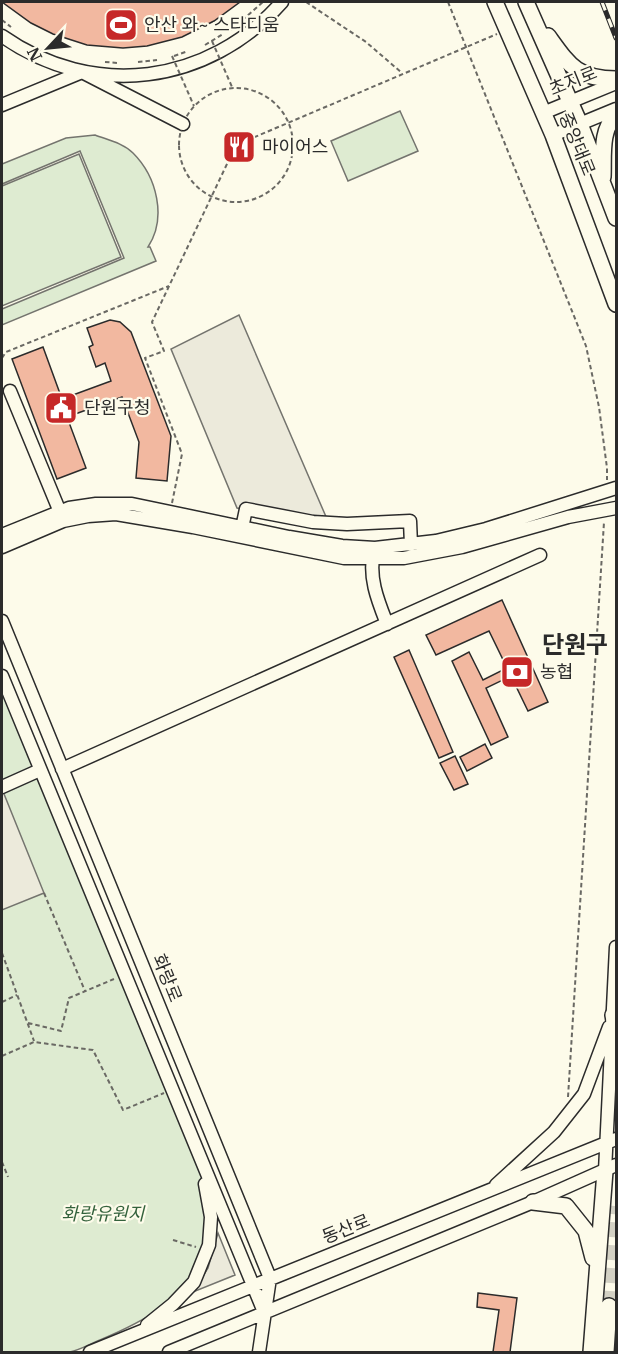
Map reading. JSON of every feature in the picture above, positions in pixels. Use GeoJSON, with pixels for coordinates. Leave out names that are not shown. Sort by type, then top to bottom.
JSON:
{"type":"FeatureCollection","features":[{"type":"Feature","properties":{"kind":"main road","name":"중앙대로"},"geometry":{"type":"LineString","coordinates":[[495,2],[553,135],[616,304]]}},
{"type":"Feature","properties":{"kind":"main road","name":"중앙대로"},"geometry":{"type":"LineString","coordinates":[[528,6],[571,102],[616,219]]}},
{"type":"Feature","properties":{"kind":"main road"},"geometry":{"type":"LineString","coordinates":[[528,6],[571,66],[588,76],[616,81]]}},
{"type":"Feature","properties":{"kind":"main road"},"geometry":{"type":"LineString","coordinates":[[603,186],[606,131],[616,115]]}},
{"type":"Feature","properties":{"kind":"main road"},"geometry":{"type":"LineString","coordinates":[[613,1015],[616,1031]]}},
{"type":"Feature","properties":{"kind":"main road"},"geometry":{"type":"LineString","coordinates":[[591,1353],[599,1236],[611,1168]]}},
{"type":"Feature","properties":{"kind":"main road"},"geometry":{"type":"LineString","coordinates":[[534,1202],[566,1206],[586,1231],[597,1272]]}},
{"type":"Feature","properties":{"kind":"main road"},"geometry":{"type":"LineString","coordinates":[[599,1236],[610,1226],[616,1225]]}},
{"type":"Feature","properties":{"kind":"main road"},"geometry":{"type":"LineString","coordinates":[[606,1353],[609,1305]]}},
{"type":"Feature","properties":{"kind":"street"},"geometry":{"type":"LineString","coordinates":[[2,105],[82,72],[133,76],[183,67],[214,55],[244,37],[282,2]]}},
{"type":"Feature","properties":{"kind":"street"},"geometry":{"type":"LineString","coordinates":[[2,36],[39,58],[82,72],[183,124]]}},
{"type":"Feature","properties":{"kind":"street","name":"초지로"},"geometry":{"type":"LineString","coordinates":[[543,113],[616,81]]}},
{"type":"Feature","properties":{"kind":"street"},"geometry":{"type":"LineString","coordinates":[[553,135],[616,109]]}},
{"type":"Feature","properties":{"kind":"street"},"geometry":{"type":"LineString","coordinates":[[10,391],[60,512]]}},
{"type":"Feature","properties":{"kind":"street"},"geometry":{"type":"LineString","coordinates":[[2,547],[63,521],[116,514],[193,527],[323,554],[373,553],[486,529],[611,490]]}},
{"type":"Feature","properties":{"kind":"street"},"geometry":{"type":"LineString","coordinates":[[2,535],[69,508],[96,504],[132,504],[242,528],[404,558],[462,548],[568,518],[611,509]]}},
{"type":"Feature","properties":{"kind":"street"},"geometry":{"type":"LineString","coordinates":[[242,528],[246,509],[313,522],[347,524],[410,521],[411,545]]}},
{"type":"Feature","properties":{"kind":"street"},"geometry":{"type":"LineString","coordinates":[[373,553],[372,576],[377,600],[387,624]]}},
{"type":"Feature","properties":{"kind":"street"},"geometry":{"type":"LineString","coordinates":[[62,769],[540,555]]}},
{"type":"Feature","properties":{"kind":"street","name":"화랑로"},"geometry":{"type":"LineString","coordinates":[[2,621],[270,1278]]}},
{"type":"Feature","properties":{"kind":"street","name":"화랑로"},"geometry":{"type":"LineString","coordinates":[[2,676],[264,1313]]}},
{"type":"Feature","properties":{"kind":"street"},"geometry":{"type":"LineString","coordinates":[[2,787],[40,770]]}},
{"type":"Feature","properties":{"kind":"street"},"geometry":{"type":"LineString","coordinates":[[169,1353],[611,1168],[616,947]]}},
{"type":"Feature","properties":{"kind":"street"},"geometry":{"type":"LineString","coordinates":[[490,1190],[554,1132],[584,1094],[613,1015]]}},
{"type":"Feature","properties":{"kind":"street","name":"동산로"},"geometry":{"type":"LineString","coordinates":[[90,1353],[611,1141]]}},
{"type":"Feature","properties":{"kind":"street"},"geometry":{"type":"LineString","coordinates":[[134,1335],[189,1289],[207,1251],[211,1217],[197,1151]]}},
{"type":"Feature","properties":{"kind":"street"},"geometry":{"type":"LineString","coordinates":[[259,1353],[270,1278]]}},
{"type":"Feature","properties":{"kind":"path"},"geometry":{"type":"LineString","coordinates":[[203,46],[240,23],[263,2]]}},
{"type":"Feature","properties":{"kind":"path"},"geometry":{"type":"LineString","coordinates":[[306,2],[366,42],[403,74]]}},
{"type":"Feature","properties":{"kind":"path"},"geometry":{"type":"LineString","coordinates":[[448,2],[586,346],[599,407],[611,490]]}},
{"type":"Feature","properties":{"kind":"path"},"geometry":{"type":"LineString","coordinates":[[2,20],[12,28]]}},
{"type":"Feature","properties":{"kind":"path"},"geometry":{"type":"LineString","coordinates":[[170,512],[182,454],[145,358],[164,351],[152,322],[236,145],[507,30]]}},
{"type":"Feature","properties":{"kind":"path"},"geometry":{"type":"LineString","coordinates":[[212,41],[232,87]]}},
{"type":"Feature","properties":{"kind":"path"},"geometry":{"type":"LineString","coordinates":[[166,58],[193,50]]}},
{"type":"Feature","properties":{"kind":"path"},"geometry":{"type":"LineString","coordinates":[[172,57],[194,106]]}},
{"type":"Feature","properties":{"kind":"path"},"geometry":{"type":"LineString","coordinates":[[132,63],[159,59]]}},
{"type":"Feature","properties":{"kind":"path"},"geometry":{"type":"LineString","coordinates":[[99,62],[126,63]]}},
{"type":"Feature","properties":{"kind":"path"},"geometry":{"type":"LineString","coordinates":[[232,87],[250,89],[266,96],[280,107],[289,122],[294,139],[293,156],[287,173],[276,187],[246,202],[228,202],[212,197],[198,187],[183,166],[179,149],[183,124],[194,106],[207,95],[232,87]]}},
{"type":"Feature","properties":{"kind":"path"},"geometry":{"type":"LineString","coordinates":[[2,358],[6,352],[169,286]]}},
{"type":"Feature","properties":{"kind":"path"},"geometry":{"type":"LineString","coordinates":[[567,1115],[598,653],[611,509]]}},
{"type":"Feature","properties":{"kind":"path"},"geometry":{"type":"LineString","coordinates":[[44,893],[85,991]]}},
{"type":"Feature","properties":{"kind":"path"},"geometry":{"type":"LineString","coordinates":[[2,953],[34,1042]]}},
{"type":"Feature","properties":{"kind":"path"},"geometry":{"type":"LineString","coordinates":[[2,972],[8,970]]}},
{"type":"Feature","properties":{"kind":"path"},"geometry":{"type":"LineString","coordinates":[[28,1023],[61,1031],[69,998],[124,974]]}},
{"type":"Feature","properties":{"kind":"path"},"geometry":{"type":"LineString","coordinates":[[2,1002],[17,995]]}},
{"type":"Feature","properties":{"kind":"path"},"geometry":{"type":"LineString","coordinates":[[2,1056],[34,1042],[93,1050],[123,1110],[172,1089]]}},
{"type":"Feature","properties":{"kind":"path"},"geometry":{"type":"LineString","coordinates":[[2,1162],[8,1177]]}},
{"type":"Feature","properties":{"kind":"path"},"geometry":{"type":"LineString","coordinates":[[173,1240],[207,1251]]}},
{"type":"Feature","properties":{"kind":"green space"},"geometry":{"type":"Polygon","coordinates":[[[400,111],[418,151],[348,181],[331,141],[400,111]]]}},
{"type":"Feature","properties":{"kind":"green space"},"geometry":{"type":"Polygon","coordinates":[[[95,135],[125,147],[133,153],[148,174],[157,198],[157,223],[148,247],[156,261],[2,325],[2,309],[124,258],[80,151],[2,184],[2,164],[66,138],[95,135]]]}},
{"type":"Feature","properties":{"kind":"green space"},"geometry":{"type":"Polygon","coordinates":[[[79,154],[121,257],[2,306],[2,186],[79,154]]]}},
{"type":"Feature","properties":{"kind":"green space","name":"화랑유원지"},"geometry":{"type":"Polygon","coordinates":[[[2,668],[198,1154],[205,1204],[206,1229],[202,1254],[196,1270],[175,1297],[131,1326],[70,1352],[2,1352],[2,668]]]}},
{"type":"Feature","properties":{"kind":"shaded area"},"geometry":{"type":"Polygon","coordinates":[[[239,315],[330,526],[237,508],[171,349],[239,315]]]}},
{"type":"Feature","properties":{"kind":"shaded area"},"geometry":{"type":"Polygon","coordinates":[[[2,789],[44,893],[2,910],[2,789]]]}},
{"type":"Feature","properties":{"kind":"shaded area"},"geometry":{"type":"Polygon","coordinates":[[[218,1233],[235,1275],[193,1292],[208,1268],[218,1233]]]}},
{"type":"Feature","properties":{"kind":"building","name":"안산 와~ 스타디움"},"geometry":{"type":"Polygon","coordinates":[[[2,2],[240,2],[214,21],[182,37],[147,46],[123,48],[87,45],[53,34],[31,23],[2,2]]]}},
{"type":"Feature","properties":{"kind":"building","name":"단원구청"},"geometry":{"type":"Polygon","coordinates":[[[110,320],[120,322],[131,332],[171,436],[167,481],[136,478],[139,442],[122,397],[67,417],[86,468],[57,479],[12,359],[43,347],[62,399],[111,381],[105,363],[96,367],[89,347],[93,345],[87,328],[110,320]]]}},
{"type":"Feature","properties":{"kind":"building","name":"농협"},"geometry":{"type":"Polygon","coordinates":[[[502,600],[548,702],[528,711],[511,676],[486,688],[508,737],[491,745],[452,661],[469,652],[483,680],[507,668],[489,631],[436,655],[426,635],[502,600]]]}},
{"type":"Feature","properties":{"kind":"building"},"geometry":{"type":"Polygon","coordinates":[[[409,650],[453,752],[439,758],[394,657],[409,650]]]}},
{"type":"Feature","properties":{"kind":"building"},"geometry":{"type":"Polygon","coordinates":[[[485,744],[492,758],[467,771],[460,757],[485,744]]]}},
{"type":"Feature","properties":{"kind":"building"},"geometry":{"type":"Polygon","coordinates":[[[455,756],[468,784],[454,790],[440,763],[455,756]]]}},
{"type":"Feature","properties":{"kind":"building"},"geometry":{"type":"Polygon","coordinates":[[[478,1293],[517,1298],[510,1352],[493,1352],[499,1310],[477,1307],[478,1293]]]}},
{"type":"Feature","properties":{"kind":"tunnel"},"geometry":{"type":"LineString","coordinates":[[609,1306],[616,1206]]}},
{"type":"Feature","properties":{"kind":"railway"},"geometry":{"type":"LineString","coordinates":[[602,2],[616,38]]}},
{"type":"Feature","properties":{"kind":"place","name":"안산 와~ 스타디움"},"geometry":{"type":"Point","coordinates":[121,25]}},
{"type":"Feature","properties":{"kind":"place","name":"마이어스"},"geometry":{"type":"Point","coordinates":[239,147]}},
{"type":"Feature","properties":{"kind":"place","name":"단원구청"},"geometry":{"type":"Point","coordinates":[61,408]}},
{"type":"Feature","properties":{"kind":"place","name":"농협"},"geometry":{"type":"Point","coordinates":[517,672]}},
{"type":"Feature","properties":{"kind":"district","name":"단원구"},"geometry":{"type":"Point","coordinates":[575,645]}}]}
